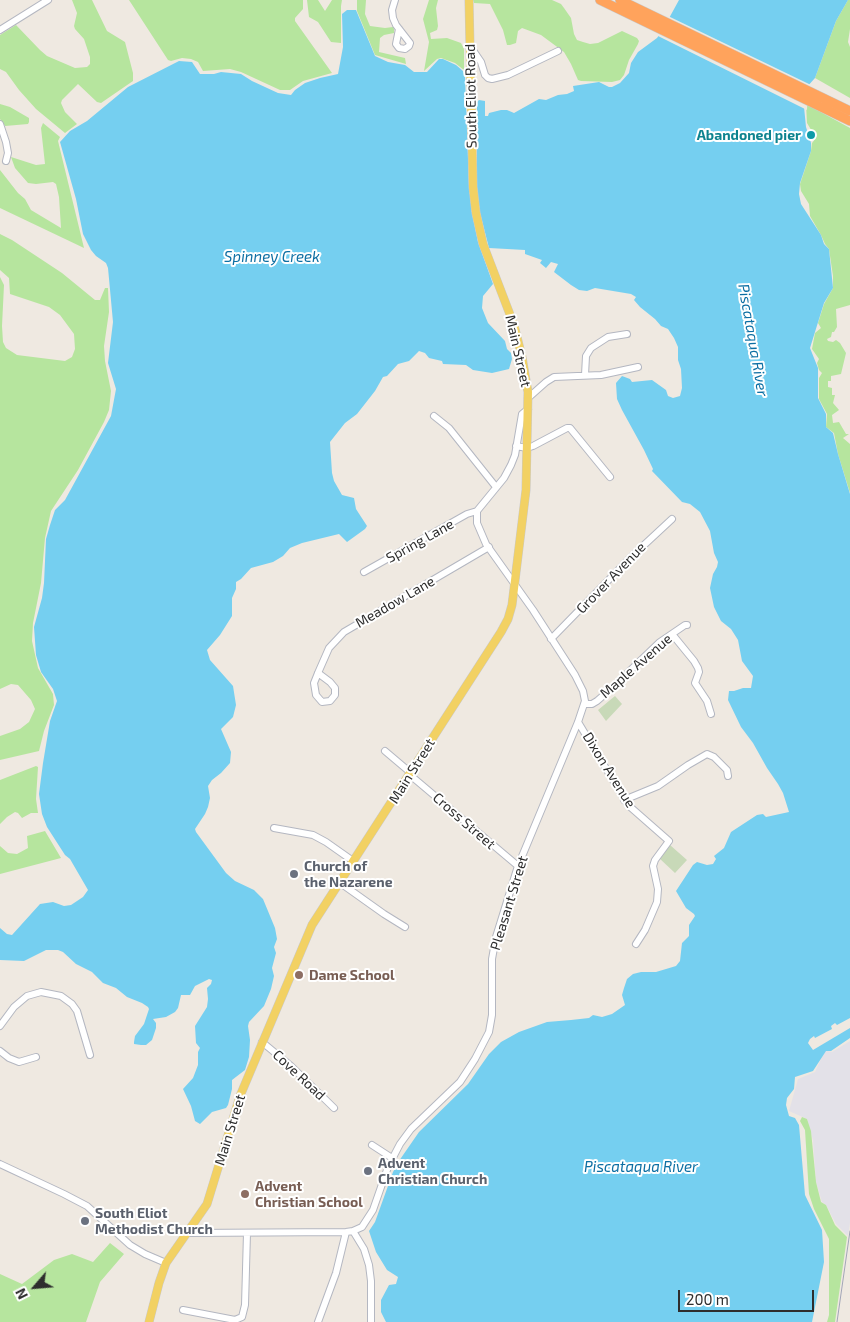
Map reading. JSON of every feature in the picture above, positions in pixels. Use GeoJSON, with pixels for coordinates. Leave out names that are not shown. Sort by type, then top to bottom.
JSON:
{"type":"FeatureCollection","features":[{"type":"Feature","properties":{"kind":"highway"},"geometry":{"type":"LineString","coordinates":[[600,0],[850,121]]}},
{"type":"Feature","properties":{"kind":"highway"},"geometry":{"type":"LineString","coordinates":[[620,0],[850,111]]}},
{"type":"Feature","properties":{"kind":"main road","name":"South Eliot Road"},"geometry":{"type":"LineString","coordinates":[[469,0],[473,192]]}},
{"type":"Feature","properties":{"kind":"main road","name":"Main Street"},"geometry":{"type":"LineString","coordinates":[[149,1322],[166,1263],[200,1216],[209,1199],[236,1108],[312,925],[504,625],[512,605],[516,585],[525,500],[528,409],[526,374],[514,325],[483,244],[473,192]]}},
{"type":"Feature","properties":{"kind":"street"},"geometry":{"type":"LineString","coordinates":[[0,30],[48,0]]}},
{"type":"Feature","properties":{"kind":"street"},"geometry":{"type":"LineString","coordinates":[[395,0],[392,15],[398,29]]}},
{"type":"Feature","properties":{"kind":"street"},"geometry":{"type":"LineString","coordinates":[[470,46],[481,62],[485,74],[490,78],[508,75],[558,51]]}},
{"type":"Feature","properties":{"kind":"street"},"geometry":{"type":"LineString","coordinates":[[0,124],[8,153],[6,161]]}},
{"type":"Feature","properties":{"kind":"street"},"geometry":{"type":"LineString","coordinates":[[585,375],[586,359],[591,348],[608,337],[627,334]]}},
{"type":"Feature","properties":{"kind":"street"},"geometry":{"type":"LineString","coordinates":[[528,398],[554,377],[605,374],[638,367]]}},
{"type":"Feature","properties":{"kind":"street"},"geometry":{"type":"LineString","coordinates":[[528,409],[522,414],[511,465],[477,511],[477,526],[488,548],[516,585],[582,687],[584,704]]}},
{"type":"Feature","properties":{"kind":"street"},"geometry":{"type":"LineString","coordinates":[[434,416],[449,428],[496,487]]}},
{"type":"Feature","properties":{"kind":"street"},"geometry":{"type":"LineString","coordinates":[[516,446],[527,448],[570,428],[610,477]]}},
{"type":"Feature","properties":{"kind":"street","name":"Spring Lane"},"geometry":{"type":"LineString","coordinates":[[364,572],[467,514],[477,511]]}},
{"type":"Feature","properties":{"kind":"street","name":"Grover Avenue"},"geometry":{"type":"LineString","coordinates":[[551,639],[630,558],[672,519]]}},
{"type":"Feature","properties":{"kind":"street","name":"Meadow Lane"},"geometry":{"type":"LineString","coordinates":[[318,673],[335,688],[335,695],[330,701],[322,702],[317,697],[314,687],[318,673],[329,648],[344,632],[488,548]]}},
{"type":"Feature","properties":{"kind":"street","name":"Maple Avenue"},"geometry":{"type":"LineString","coordinates":[[584,704],[592,704],[597,701],[660,642],[684,625],[687,625]]}},
{"type":"Feature","properties":{"kind":"street"},"geometry":{"type":"LineString","coordinates":[[672,634],[698,668],[699,672],[695,683],[707,701],[711,714]]}},
{"type":"Feature","properties":{"kind":"street","name":"Pleasant Street"},"geometry":{"type":"LineString","coordinates":[[353,1231],[363,1225],[371,1214],[392,1158],[400,1144],[411,1129],[460,1082],[489,1032],[492,1015],[493,949],[518,866],[584,704]]}},
{"type":"Feature","properties":{"kind":"street","name":"Dixon Avenue"},"geometry":{"type":"LineString","coordinates":[[578,722],[624,800],[633,811],[669,841],[656,857],[654,863],[658,889],[656,907],[636,944]]}},
{"type":"Feature","properties":{"kind":"street","name":"Cross Street"},"geometry":{"type":"LineString","coordinates":[[385,752],[471,828],[518,866]]}},
{"type":"Feature","properties":{"kind":"street"},"geometry":{"type":"LineString","coordinates":[[624,800],[658,786],[707,754],[714,757],[727,770],[728,776]]}},
{"type":"Feature","properties":{"kind":"street"},"geometry":{"type":"LineString","coordinates":[[274,828],[313,835],[354,861]]}},
{"type":"Feature","properties":{"kind":"street"},"geometry":{"type":"LineString","coordinates":[[339,882],[405,927]]}},
{"type":"Feature","properties":{"kind":"street"},"geometry":{"type":"LineString","coordinates":[[0,1026],[14,1007],[27,996],[41,992],[61,996],[72,1004],[77,1011],[90,1055]]}},
{"type":"Feature","properties":{"kind":"street","name":"Cove Road"},"geometry":{"type":"LineString","coordinates":[[262,1042],[291,1066],[334,1108]]}},
{"type":"Feature","properties":{"kind":"street"},"geometry":{"type":"LineString","coordinates":[[0,1051],[17,1062],[24,1062],[36,1057]]}},
{"type":"Feature","properties":{"kind":"street"},"geometry":{"type":"LineString","coordinates":[[372,1145],[392,1158]]}},
{"type":"Feature","properties":{"kind":"street"},"geometry":{"type":"LineString","coordinates":[[0,1164],[81,1203],[94,1211],[130,1245],[166,1263]]}},
{"type":"Feature","properties":{"kind":"street"},"geometry":{"type":"LineString","coordinates":[[187,1233],[353,1231],[364,1250],[369,1265],[371,1322]]}},
{"type":"Feature","properties":{"kind":"street"},"geometry":{"type":"LineString","coordinates":[[318,1322],[336,1273],[346,1232]]}},
{"type":"Feature","properties":{"kind":"street"},"geometry":{"type":"LineString","coordinates":[[183,1310],[235,1320],[242,1318],[245,1305],[247,1233]]}},
{"type":"Feature","properties":{"kind":"shaded area"},"geometry":{"type":"Polygon","coordinates":[[[850,1041],[850,1223],[848,1236],[836,1224],[826,1205],[822,1202],[816,1182],[813,1140],[807,1119],[789,1111],[798,1079],[815,1072],[825,1050],[832,1052],[850,1041]]]}},
{"type":"Feature","properties":{"kind":"green space"},"geometry":{"type":"Polygon","coordinates":[[[72,0],[92,0],[107,31],[125,42],[133,73],[133,81],[101,103],[97,102],[78,84],[61,103],[65,112],[77,124],[65,133],[36,109],[6,72],[0,69],[0,35],[16,25],[47,56],[75,68],[87,67],[90,64],[90,57],[84,39],[74,26],[77,13],[72,0]]]}},
{"type":"Feature","properties":{"kind":"green space"},"geometry":{"type":"Polygon","coordinates":[[[129,0],[303,0],[303,9],[295,18],[295,21],[332,73],[303,81],[290,90],[280,90],[230,69],[203,71],[198,62],[191,59],[168,60],[129,0]]]}},
{"type":"Feature","properties":{"kind":"green space"},"geometry":{"type":"Polygon","coordinates":[[[307,0],[318,0],[325,11],[332,0],[342,0],[341,43],[331,42],[318,22],[309,17],[307,0]]]}},
{"type":"Feature","properties":{"kind":"green space"},"geometry":{"type":"Polygon","coordinates":[[[357,0],[366,0],[365,14],[370,26],[393,27],[394,29],[394,33],[380,38],[379,52],[405,58],[406,64],[375,55],[357,11],[357,0]]]}},
{"type":"Feature","properties":{"kind":"green space"},"geometry":{"type":"Polygon","coordinates":[[[429,0],[438,0],[436,8],[438,26],[437,30],[430,33],[431,39],[447,38],[461,43],[464,49],[464,70],[455,63],[441,58],[437,59],[424,71],[429,42],[423,19],[429,0]]]}},
{"type":"Feature","properties":{"kind":"green space"},"geometry":{"type":"Polygon","coordinates":[[[473,0],[552,0],[561,4],[571,18],[577,40],[590,44],[598,43],[622,31],[637,38],[639,41],[620,80],[612,82],[581,81],[578,80],[564,52],[541,35],[522,28],[518,31],[516,43],[507,45],[503,30],[490,4],[474,3],[473,0]]]}},
{"type":"Feature","properties":{"kind":"green space"},"geometry":{"type":"Polygon","coordinates":[[[848,0],[850,0],[848,42],[850,47],[850,98],[815,78],[836,21],[848,0]]]}},
{"type":"Feature","properties":{"kind":"green space"},"geometry":{"type":"Polygon","coordinates":[[[0,104],[10,107],[29,118],[28,124],[5,126],[0,119],[0,104]]]}},
{"type":"Feature","properties":{"kind":"green space"},"geometry":{"type":"Polygon","coordinates":[[[806,104],[850,128],[850,305],[836,309],[837,327],[832,332],[831,337],[827,339],[833,342],[836,340],[846,353],[841,374],[831,376],[831,381],[828,381],[828,387],[832,388],[832,395],[835,395],[833,403],[839,410],[832,415],[833,423],[839,422],[846,434],[849,434],[843,438],[850,444],[850,493],[838,454],[834,433],[826,427],[827,414],[819,399],[819,378],[822,373],[817,363],[819,359],[812,349],[815,333],[821,328],[818,323],[824,304],[833,288],[833,276],[829,249],[810,216],[809,204],[801,191],[800,184],[812,143],[816,138],[807,123],[806,104]]]}},
{"type":"Feature","properties":{"kind":"green space"},"geometry":{"type":"Polygon","coordinates":[[[43,123],[60,137],[58,141],[84,248],[0,208],[0,170],[25,199],[31,210],[61,228],[59,197],[56,184],[53,182],[28,183],[15,168],[11,157],[36,165],[45,164],[41,128],[43,123]]]}},
{"type":"Feature","properties":{"kind":"green space"},"geometry":{"type":"Polygon","coordinates":[[[0,234],[62,273],[95,300],[100,300],[105,288],[108,288],[109,312],[104,346],[111,391],[109,410],[104,422],[78,470],[51,511],[45,538],[41,583],[33,623],[32,641],[38,668],[53,694],[54,705],[39,751],[0,760],[0,736],[20,729],[29,722],[35,709],[31,700],[18,685],[11,684],[0,689],[0,277],[4,285],[2,326],[3,342],[6,348],[17,355],[65,361],[72,357],[75,349],[74,334],[60,315],[49,307],[10,294],[9,278],[0,270],[0,234]]]}},
{"type":"Feature","properties":{"kind":"green space"},"geometry":{"type":"Polygon","coordinates":[[[615,696],[622,704],[606,721],[598,710],[615,696]]]}},
{"type":"Feature","properties":{"kind":"green space"},"geometry":{"type":"Polygon","coordinates":[[[36,766],[38,767],[36,799],[38,813],[31,813],[22,818],[15,812],[0,824],[0,780],[36,766]]]}},
{"type":"Feature","properties":{"kind":"green space"},"geometry":{"type":"Polygon","coordinates":[[[45,831],[61,858],[0,874],[0,846],[8,853],[17,854],[28,848],[27,836],[45,831]]]}},
{"type":"Feature","properties":{"kind":"green space"},"geometry":{"type":"Polygon","coordinates":[[[670,845],[687,860],[675,873],[659,858],[670,845]]]}},
{"type":"Feature","properties":{"kind":"green space"},"geometry":{"type":"Polygon","coordinates":[[[802,1117],[807,1119],[811,1131],[816,1182],[821,1202],[826,1205],[835,1225],[847,1237],[835,1322],[827,1322],[829,1315],[829,1239],[814,1209],[809,1194],[805,1130],[800,1121],[802,1117]]]}},
{"type":"Feature","properties":{"kind":"green space"},"geometry":{"type":"Polygon","coordinates":[[[110,1243],[124,1254],[100,1282],[86,1322],[0,1322],[0,1274],[22,1284],[54,1260],[72,1254],[93,1262],[110,1243]]]}},
{"type":"Feature","properties":{"kind":"water","name":"Piscataqua River"},"geometry":{"type":"Polygon","coordinates":[[[679,0],[848,0],[836,21],[815,78],[806,88],[804,107],[811,151],[800,183],[799,194],[801,204],[821,235],[824,244],[829,249],[833,288],[824,303],[810,348],[818,368],[818,398],[826,414],[826,427],[833,433],[850,494],[850,1038],[831,1051],[826,1051],[813,1071],[795,1077],[794,1089],[787,1098],[786,1105],[789,1116],[795,1118],[799,1125],[805,1195],[822,1230],[824,1262],[812,1322],[386,1322],[381,1312],[381,1300],[389,1285],[396,1284],[398,1277],[387,1270],[376,1252],[369,1231],[375,1222],[393,1172],[419,1132],[468,1084],[489,1054],[501,1042],[519,1032],[547,1022],[589,1018],[593,1015],[602,1017],[612,1014],[625,1005],[622,995],[627,979],[633,974],[656,972],[676,966],[680,961],[682,943],[689,936],[689,925],[695,916],[686,908],[676,891],[693,865],[697,862],[707,865],[713,864],[716,859],[714,856],[724,848],[731,832],[757,815],[763,814],[766,817],[789,812],[783,793],[753,743],[741,727],[728,700],[729,691],[751,688],[753,676],[742,661],[738,640],[731,629],[721,621],[714,607],[710,588],[718,562],[714,553],[710,531],[700,512],[690,504],[682,502],[652,471],[653,469],[644,450],[617,399],[616,383],[622,376],[630,379],[632,382],[652,380],[666,390],[668,396],[673,398],[680,396],[682,388],[681,369],[678,360],[678,347],[674,338],[668,329],[661,326],[640,307],[634,300],[636,297],[631,294],[595,288],[587,291],[579,290],[554,272],[558,264],[551,262],[546,268],[540,263],[542,260],[525,254],[525,250],[489,248],[480,213],[477,191],[477,102],[479,100],[485,101],[485,116],[501,110],[514,113],[539,99],[546,100],[574,91],[573,86],[599,82],[612,87],[620,83],[629,73],[631,63],[638,52],[657,38],[662,31],[679,0]]]}},
{"type":"Feature","properties":{"kind":"water","name":"Spinney Creek"},"geometry":{"type":"Polygon","coordinates":[[[347,10],[356,10],[375,56],[388,62],[405,65],[414,72],[427,72],[439,59],[456,65],[463,71],[465,77],[469,185],[472,213],[478,242],[493,284],[483,296],[482,308],[488,323],[505,341],[512,359],[509,369],[492,373],[473,370],[466,365],[443,364],[442,361],[429,358],[425,353],[419,351],[409,361],[398,364],[387,376],[383,377],[375,391],[357,414],[345,423],[330,442],[334,481],[342,495],[354,498],[356,509],[367,526],[347,542],[339,534],[302,543],[290,548],[283,556],[273,562],[251,568],[236,582],[236,589],[232,598],[232,616],[220,635],[207,650],[210,660],[233,686],[236,705],[233,717],[221,729],[231,752],[230,763],[208,786],[210,798],[208,807],[195,829],[226,873],[235,881],[254,890],[263,899],[275,928],[277,939],[274,947],[276,953],[272,968],[274,976],[271,989],[264,1006],[249,1022],[248,1026],[250,1040],[249,1057],[245,1070],[232,1080],[232,1089],[226,1108],[212,1112],[200,1124],[195,1121],[191,1106],[183,1089],[193,1078],[198,1065],[198,1052],[200,1048],[196,1043],[195,1026],[207,1007],[207,988],[212,980],[209,979],[195,986],[190,995],[181,995],[175,1012],[166,1017],[153,1019],[156,1023],[156,1028],[152,1040],[146,1045],[141,1045],[134,1044],[135,1036],[144,1024],[148,1007],[127,997],[116,988],[103,983],[92,972],[76,964],[63,952],[46,950],[24,961],[0,960],[0,928],[7,934],[12,935],[40,904],[53,902],[64,906],[71,905],[83,897],[88,890],[70,859],[65,855],[47,827],[42,814],[39,794],[43,763],[50,721],[57,701],[53,689],[41,672],[36,655],[34,627],[42,598],[46,539],[55,510],[65,500],[111,416],[116,389],[108,363],[113,322],[108,268],[106,263],[91,250],[83,234],[76,199],[60,142],[70,131],[87,121],[128,87],[179,61],[192,62],[200,74],[221,72],[241,74],[278,93],[291,95],[305,83],[338,74],[343,47],[342,14],[347,10]]]}},
{"type":"Feature","properties":{"kind":"pier"},"geometry":{"type":"Polygon","coordinates":[[[668,16],[811,85],[808,89],[807,110],[656,35],[668,16]]]}},
{"type":"Feature","properties":{"kind":"pier"},"geometry":{"type":"Polygon","coordinates":[[[850,1018],[850,1028],[813,1050],[808,1043],[810,1039],[832,1029],[831,1026],[835,1023],[837,1025],[850,1018]]]}},
{"type":"Feature","properties":{"kind":"railway"},"geometry":{"type":"LineString","coordinates":[[837,1322],[850,1231]]}},
{"type":"Feature","properties":{"kind":"place","name":"Abandoned pier"},"geometry":{"type":"Point","coordinates":[811,135]}},
{"type":"Feature","properties":{"kind":"place","name":"Church of the Nazarene"},"geometry":{"type":"Point","coordinates":[294,874]}},
{"type":"Feature","properties":{"kind":"place","name":"Dame School"},"geometry":{"type":"Point","coordinates":[299,975]}},
{"type":"Feature","properties":{"kind":"place","name":"Advent Christian Church"},"geometry":{"type":"Point","coordinates":[368,1171]}},
{"type":"Feature","properties":{"kind":"place","name":"Advent Christian School"},"geometry":{"type":"Point","coordinates":[245,1194]}},
{"type":"Feature","properties":{"kind":"place","name":"South Eliot Methodist Church"},"geometry":{"type":"Point","coordinates":[85,1221]}}]}
